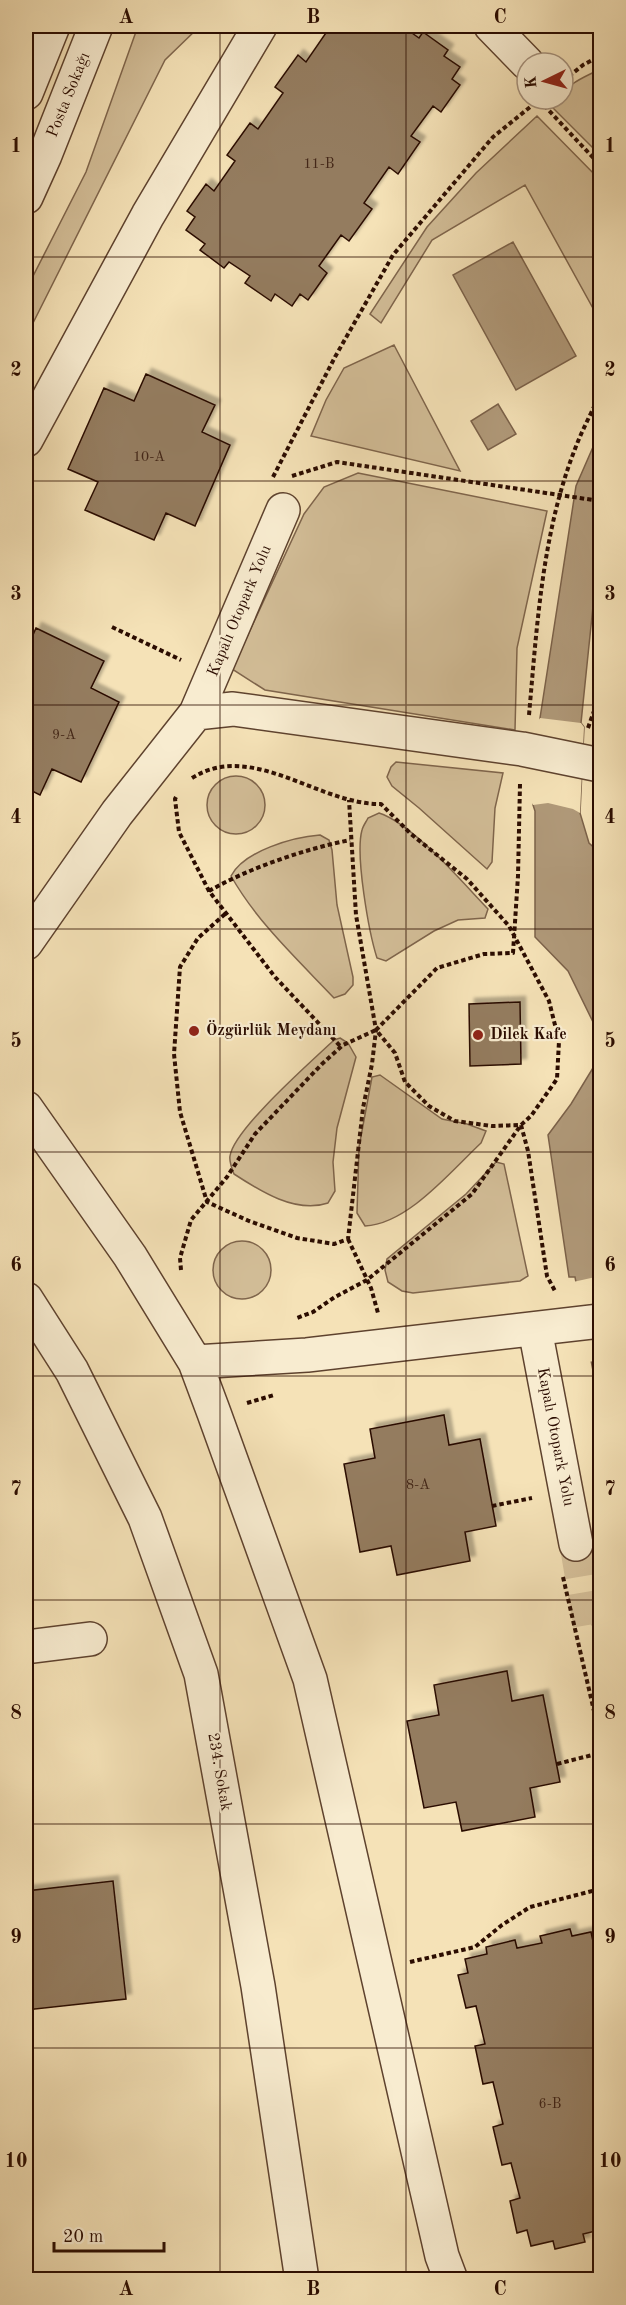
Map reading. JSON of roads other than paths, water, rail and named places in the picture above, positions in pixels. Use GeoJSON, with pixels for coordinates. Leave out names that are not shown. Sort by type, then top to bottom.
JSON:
{"type":"FeatureCollection","features":[{"type":"Feature","properties":{"kind":"street"},"geometry":{"type":"LineString","coordinates":[[26,93],[53,26]]}},
{"type":"Feature","properties":{"kind":"street","name":"Posta Sokağı"},"geometry":{"type":"LineString","coordinates":[[26,197],[96,26]]}},
{"type":"Feature","properties":{"kind":"street"},"geometry":{"type":"LineString","coordinates":[[26,440],[148,215],[260,26]]}},
{"type":"Feature","properties":{"kind":"street"},"geometry":{"type":"LineString","coordinates":[[491,26],[515,51]]}},
{"type":"Feature","properties":{"kind":"street","name":"Kapalı Otopark Yolu"},"geometry":{"type":"LineString","coordinates":[[26,943],[117,813],[196,713],[283,510]]}},
{"type":"Feature","properties":{"kind":"street"},"geometry":{"type":"LineString","coordinates":[[196,713],[233,710],[524,749],[600,765]]}},
{"type":"Feature","properties":{"kind":"street"},"geometry":{"type":"LineString","coordinates":[[26,1108],[130,1256],[195,1362],[310,1679],[442,2256],[451,2280]]}},
{"type":"Feature","properties":{"kind":"street","name":"234. Sokak"},"geometry":{"type":"LineString","coordinates":[[26,1299],[72,1371],[145,1518],[201,1674],[258,1986],[302,2280]]}},
{"type":"Feature","properties":{"kind":"street"},"geometry":{"type":"LineString","coordinates":[[195,1362],[307,1355],[600,1321]]}},
{"type":"Feature","properties":{"kind":"street","name":"Kapalı Otopark Yolu"},"geometry":{"type":"LineString","coordinates":[[555,1327],[576,1544]]}},
{"type":"Feature","properties":{"kind":"street"},"geometry":{"type":"LineString","coordinates":[[26,1647],[90,1639]]}},
{"type":"Feature","properties":{"kind":"tunnel"},"geometry":{"type":"LineString","coordinates":[[576,1544],[591,1633]]}},
{"type":"Feature","properties":{"kind":"place","name":"Özgürlük Meydanı"},"geometry":{"type":"Point","coordinates":[194,1031]}},
{"type":"Feature","properties":{"kind":"place","name":"Dilek Kafe"},"geometry":{"type":"Point","coordinates":[478,1035]}}]}
